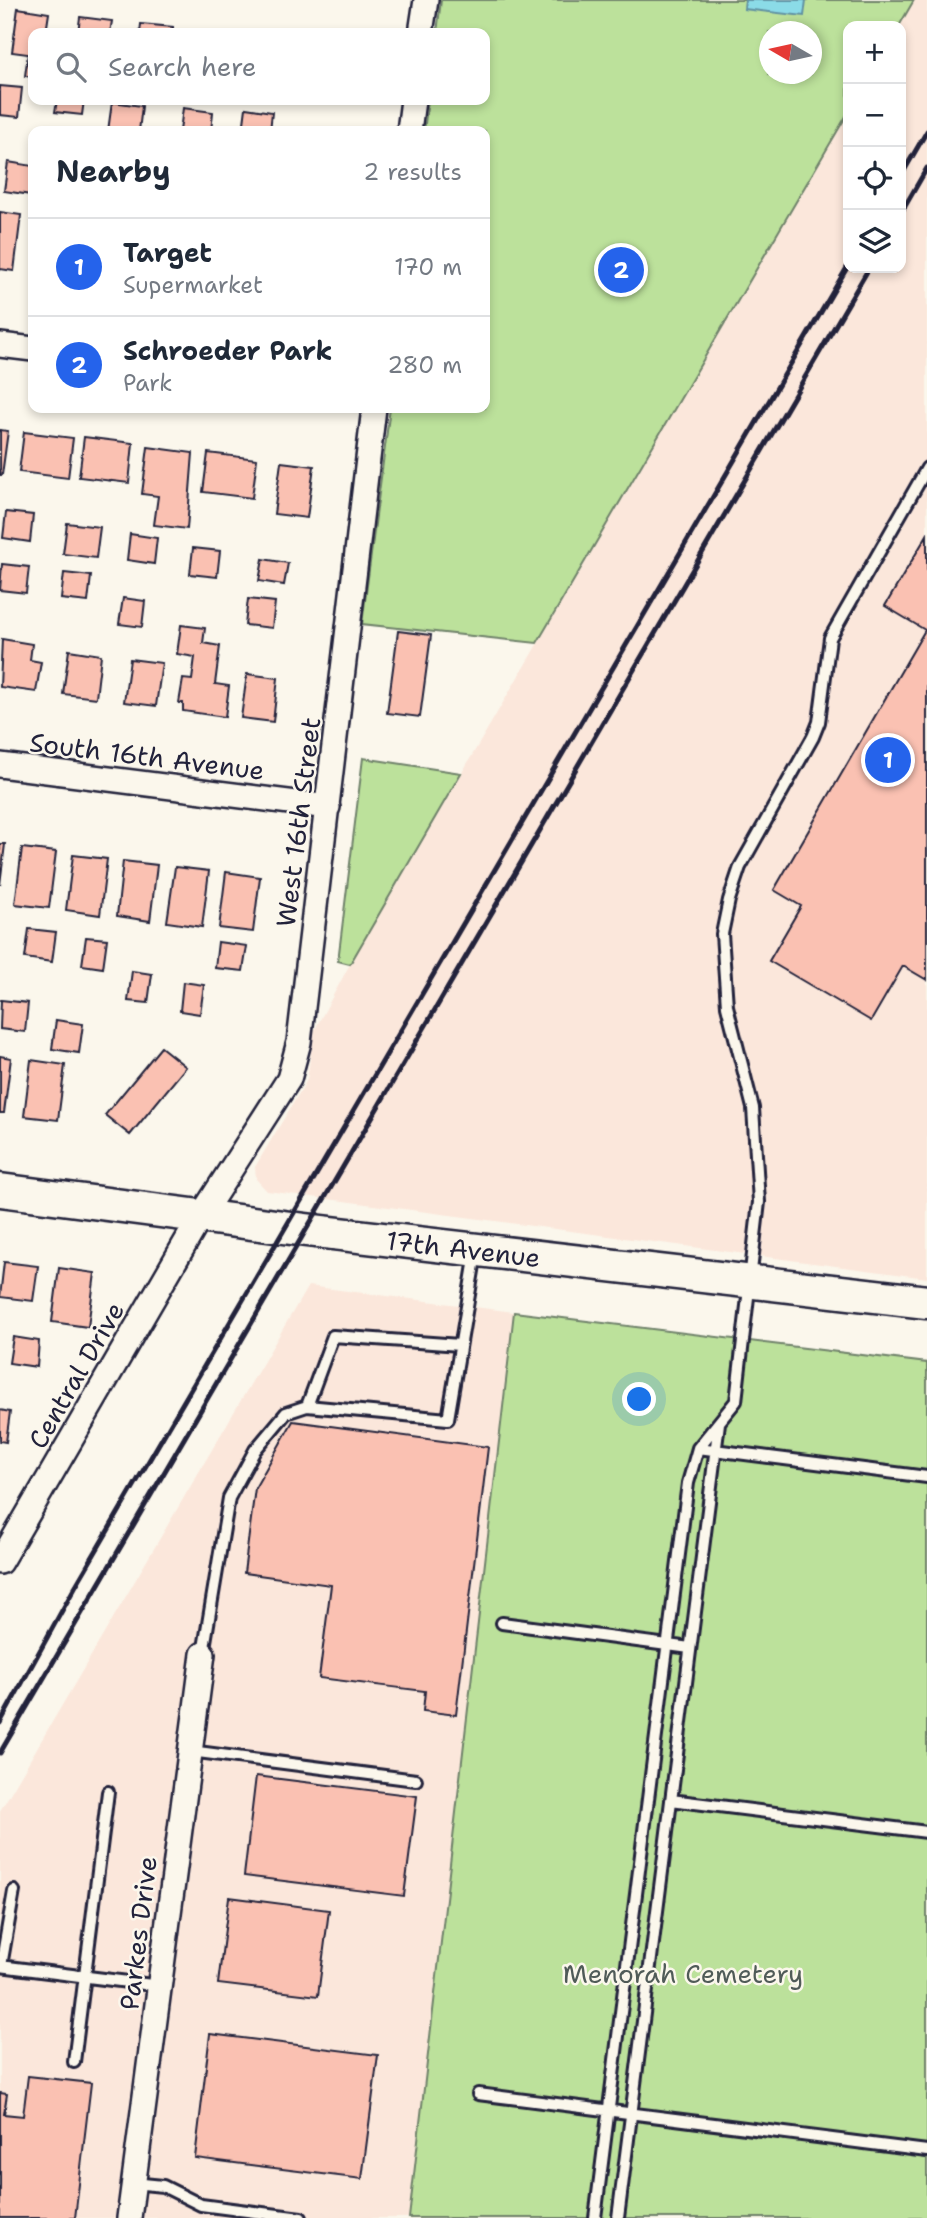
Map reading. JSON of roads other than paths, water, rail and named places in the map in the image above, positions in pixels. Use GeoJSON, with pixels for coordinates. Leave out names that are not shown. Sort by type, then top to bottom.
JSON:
{"type":"FeatureCollection","features":[{"type":"Feature","properties":{"kind":"street"},"geometry":{"type":"LineString","coordinates":[[422,28],[426,0]]}},
{"type":"Feature","properties":{"kind":"street"},"geometry":{"type":"LineString","coordinates":[[410,126],[412,105]]}},
{"type":"Feature","properties":{"kind":"street"},"geometry":{"type":"LineString","coordinates":[[0,345],[28,348]]}},
{"type":"Feature","properties":{"kind":"street","name":"West 16th Street"},"geometry":{"type":"LineString","coordinates":[[201,1216],[289,1079],[299,1042],[373,413]]}},
{"type":"Feature","properties":{"kind":"street","name":"South 16th Avenue"},"geometry":{"type":"LineString","coordinates":[[0,765],[328,807]]}},
{"type":"Feature","properties":{"kind":"street","name":"17th Avenue"},"geometry":{"type":"LineString","coordinates":[[0,1190],[476,1251],[751,1279],[927,1301]]}},
{"type":"Feature","properties":{"kind":"street","name":"Central Drive"},"geometry":{"type":"LineString","coordinates":[[0,1562],[201,1216]]}},
{"type":"Feature","properties":{"kind":"street","name":"Parkes Drive"},"geometry":{"type":"LineString","coordinates":[[129,2218],[203,1654]]}},
{"type":"Feature","properties":{"kind":"lane"},"geometry":{"type":"LineString","coordinates":[[595,2218],[688,1483],[698,1448],[733,1408],[738,1394],[751,1279],[759,1173],[753,1108],[727,1006],[722,934],[740,867],[814,737],[819,722],[830,638],[927,468]]}},
{"type":"Feature","properties":{"kind":"lane"},"geometry":{"type":"LineString","coordinates":[[203,1654],[229,1499],[255,1450],[286,1413],[307,1406],[448,1419],[476,1251]]}},
{"type":"Feature","properties":{"kind":"lane"},"geometry":{"type":"LineString","coordinates":[[307,1406],[333,1336],[460,1345]]}},
{"type":"Feature","properties":{"kind":"lane"},"geometry":{"type":"LineString","coordinates":[[618,2218],[719,1423]]}},
{"type":"Feature","properties":{"kind":"lane"},"geometry":{"type":"LineString","coordinates":[[698,1448],[927,1477]]}},
{"type":"Feature","properties":{"kind":"lane"},"geometry":{"type":"LineString","coordinates":[[502,1623],[690,1648]]}},
{"type":"Feature","properties":{"kind":"lane"},"geometry":{"type":"LineString","coordinates":[[190,1752],[416,1780]]}},
{"type":"Feature","properties":{"kind":"lane"},"geometry":{"type":"LineString","coordinates":[[74,2062],[108,1792]]}},
{"type":"Feature","properties":{"kind":"lane"},"geometry":{"type":"LineString","coordinates":[[671,1800],[927,1832]]}},
{"type":"Feature","properties":{"kind":"lane"},"geometry":{"type":"LineString","coordinates":[[14,1891],[1,1966],[160,1986]]}},
{"type":"Feature","properties":{"kind":"lane"},"geometry":{"type":"LineString","coordinates":[[478,2094],[927,2151]]}},
{"type":"Feature","properties":{"kind":"lane"},"geometry":{"type":"LineString","coordinates":[[133,2183],[163,2186],[201,2205],[301,2218]]}},
{"type":"Feature","properties":{"kind":"water"},"geometry":{"type":"Polygon","coordinates":[[[745,0],[806,0],[804,16],[744,9],[745,0]]]}},
{"type":"Feature","properties":{"kind":"railway"},"geometry":{"type":"LineString","coordinates":[[906,167],[927,131]]}},
{"type":"Feature","properties":{"kind":"railway"},"geometry":{"type":"LineString","coordinates":[[903,210],[927,168]]}},
{"type":"Feature","properties":{"kind":"railway"},"geometry":{"type":"LineString","coordinates":[[0,1723],[75,1587],[844,273]]}},
{"type":"Feature","properties":{"kind":"railway"},"geometry":{"type":"LineString","coordinates":[[0,1753],[866,273]]}},
{"type":"Feature","properties":{"kind":"place","name":"Schroeder Park"},"geometry":{"type":"Point","coordinates":[621,270]}},
{"type":"Feature","properties":{"kind":"place","name":"Target"},"geometry":{"type":"Point","coordinates":[888,760]}},
{"type":"Feature","properties":{"kind":"park label","name":"Menorah Cemetery"},"geometry":{"type":"Point","coordinates":[683,1973]}}]}
